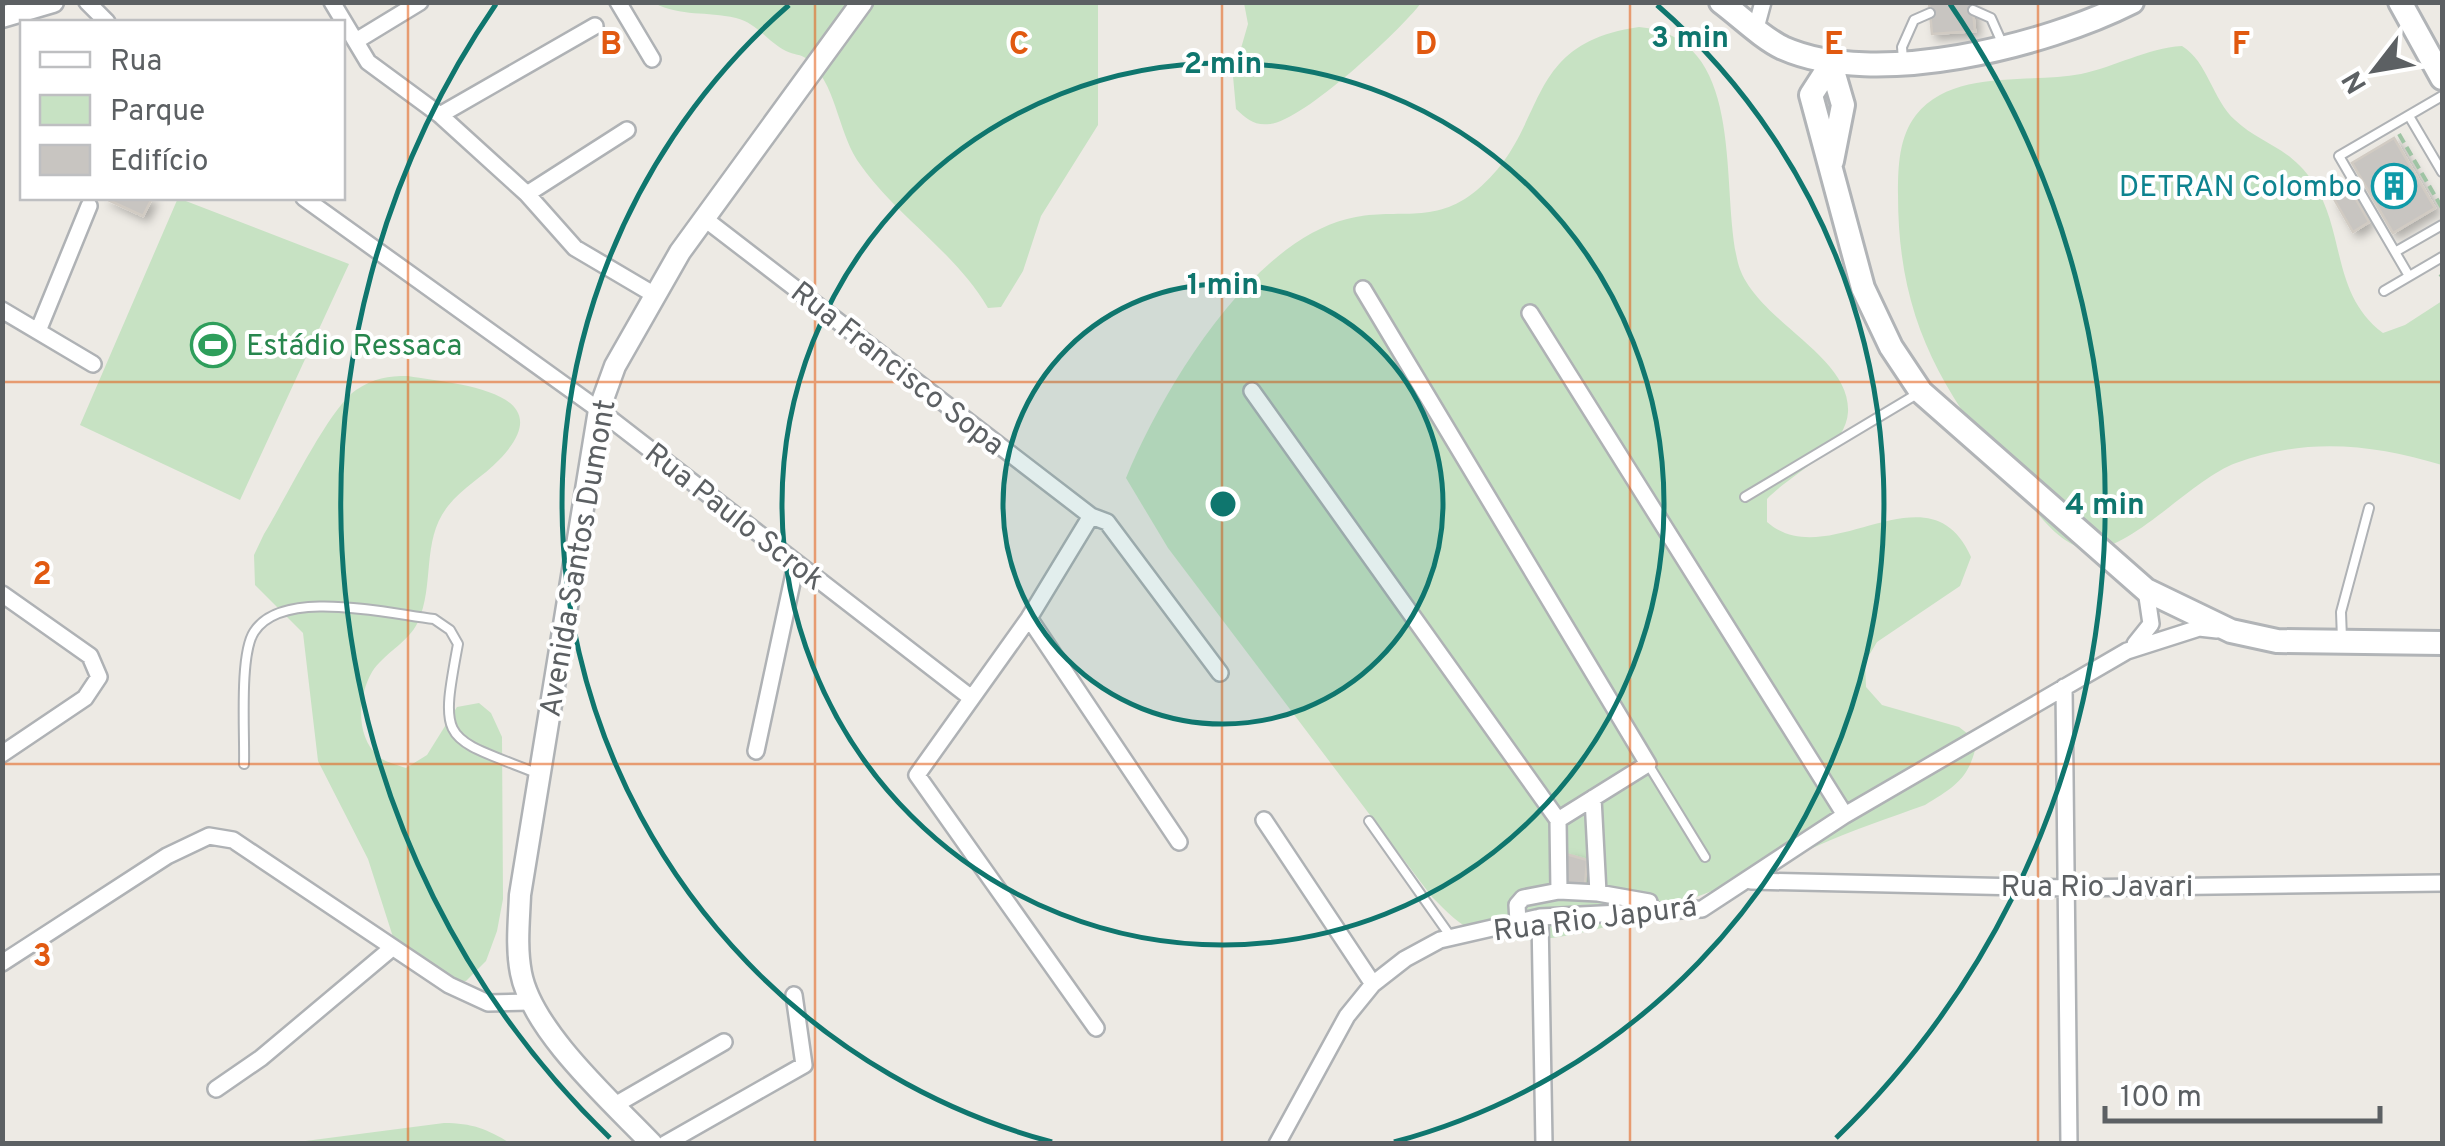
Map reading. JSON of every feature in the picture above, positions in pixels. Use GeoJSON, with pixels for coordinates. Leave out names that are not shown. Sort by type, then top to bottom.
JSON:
{"type":"FeatureCollection","features":[{"type":"Feature","properties":{"kind":"main road"},"geometry":{"type":"LineString","coordinates":[[1722,2],[1780,47],[1811,95],[1832,161],[1863,288],[1891,347],[1921,392],[2146,590],[2230,631],[2277,641],[2442,642]]}},
{"type":"Feature","properties":{"kind":"main road"},"geometry":{"type":"LineString","coordinates":[[1780,47],[1831,64],[1878,66],[1960,58],[2098,19],[2132,2]]}},
{"type":"Feature","properties":{"kind":"main road"},"geometry":{"type":"LineString","coordinates":[[2400,2],[2442,78]]}},
{"type":"Feature","properties":{"kind":"main road"},"geometry":{"type":"LineString","coordinates":[[1811,95],[1831,64]]}},
{"type":"Feature","properties":{"kind":"main road"},"geometry":{"type":"LineString","coordinates":[[1831,64],[1843,105],[1832,161]]}},
{"type":"Feature","properties":{"kind":"main road"},"geometry":{"type":"LineString","coordinates":[[1843,105],[1878,66]]}},
{"type":"Feature","properties":{"kind":"street"},"geometry":{"type":"LineString","coordinates":[[2,18],[52,2]]}},
{"type":"Feature","properties":{"kind":"street"},"geometry":{"type":"LineString","coordinates":[[86,2],[104,20]]}},
{"type":"Feature","properties":{"kind":"street"},"geometry":{"type":"LineString","coordinates":[[356,42],[420,2]]}},
{"type":"Feature","properties":{"kind":"street"},"geometry":{"type":"LineString","coordinates":[[618,2],[652,59]]}},
{"type":"Feature","properties":{"kind":"street","name":"Avenida Santos Dumont"},"geometry":{"type":"LineString","coordinates":[[652,1144],[530,1002],[517,942],[599,410],[615,366],[653,294],[862,2]]}},
{"type":"Feature","properties":{"kind":"street"},"geometry":{"type":"LineString","coordinates":[[1756,28],[1763,2]]}},
{"type":"Feature","properties":{"kind":"street"},"geometry":{"type":"LineString","coordinates":[[345,24],[368,62],[440,115],[527,194],[574,248],[653,294]]}},
{"type":"Feature","properties":{"kind":"street"},"geometry":{"type":"LineString","coordinates":[[440,115],[595,26]]}},
{"type":"Feature","properties":{"kind":"street"},"geometry":{"type":"LineString","coordinates":[[527,194],[627,130]]}},
{"type":"Feature","properties":{"kind":"street","name":"Rua Paulo Scrok"},"geometry":{"type":"LineString","coordinates":[[307,200],[599,410],[970,697]]}},
{"type":"Feature","properties":{"kind":"street"},"geometry":{"type":"LineString","coordinates":[[38,331],[90,206]]}},
{"type":"Feature","properties":{"kind":"street","name":"Rua Francisco Sopa"},"geometry":{"type":"LineString","coordinates":[[706,219],[1091,516],[1107,522],[1220,674]]}},
{"type":"Feature","properties":{"kind":"street"},"geometry":{"type":"LineString","coordinates":[[1364,290],[1648,764],[1558,820]]}},
{"type":"Feature","properties":{"kind":"street"},"geometry":{"type":"LineString","coordinates":[[2,310],[94,364]]}},
{"type":"Feature","properties":{"kind":"street"},"geometry":{"type":"LineString","coordinates":[[1530,313],[1844,815]]}},
{"type":"Feature","properties":{"kind":"street"},"geometry":{"type":"LineString","coordinates":[[1252,391],[1558,820],[1559,892]]}},
{"type":"Feature","properties":{"kind":"street"},"geometry":{"type":"LineString","coordinates":[[1091,516],[1029,618],[917,775],[1096,1028]]}},
{"type":"Feature","properties":{"kind":"street"},"geometry":{"type":"LineString","coordinates":[[756,751],[796,564]]}},
{"type":"Feature","properties":{"kind":"street"},"geometry":{"type":"LineString","coordinates":[[2127,651],[2151,624],[2146,590]]}},
{"type":"Feature","properties":{"kind":"street"},"geometry":{"type":"LineString","coordinates":[[2,594],[90,656],[99,677],[85,698],[2,754]]}},
{"type":"Feature","properties":{"kind":"street"},"geometry":{"type":"LineString","coordinates":[[1029,618],[1178,842]]}},
{"type":"Feature","properties":{"kind":"street","name":"Rua Rio Japurá"},"geometry":{"type":"LineString","coordinates":[[1277,1144],[1347,1016],[1372,984],[1406,958],[1451,938],[1540,918],[1702,909],[1751,881],[1844,815],[2127,651],[2198,628],[2230,631]]}},
{"type":"Feature","properties":{"kind":"street"},"geometry":{"type":"LineString","coordinates":[[2064,686],[2070,888],[2069,1144]]}},
{"type":"Feature","properties":{"kind":"street"},"geometry":{"type":"LineString","coordinates":[[1593,798],[1598,893]]}},
{"type":"Feature","properties":{"kind":"street"},"geometry":{"type":"LineString","coordinates":[[1264,820],[1372,984]]}},
{"type":"Feature","properties":{"kind":"street"},"geometry":{"type":"LineString","coordinates":[[2,964],[167,856],[208,836],[233,840],[449,985],[488,1003],[530,1002]]}},
{"type":"Feature","properties":{"kind":"street","name":"Rua Rio Javari"},"geometry":{"type":"LineString","coordinates":[[1751,881],[2070,888],[2442,883]]}},
{"type":"Feature","properties":{"kind":"street"},"geometry":{"type":"LineString","coordinates":[[1518,922],[1516,905],[1523,898],[1559,892],[1641,898],[1649,902],[1651,912]]}},
{"type":"Feature","properties":{"kind":"street"},"geometry":{"type":"LineString","coordinates":[[1540,918],[1544,1144]]}},
{"type":"Feature","properties":{"kind":"street"},"geometry":{"type":"LineString","coordinates":[[216,1089],[261,1058],[392,948]]}},
{"type":"Feature","properties":{"kind":"street"},"geometry":{"type":"LineString","coordinates":[[665,1144],[804,1065],[794,994]]}},
{"type":"Feature","properties":{"kind":"street"},"geometry":{"type":"LineString","coordinates":[[615,1105],[724,1042]]}},
{"type":"Feature","properties":{"kind":"lane"},"geometry":{"type":"LineString","coordinates":[[1973,10],[1992,18],[2003,46]]}},
{"type":"Feature","properties":{"kind":"lane"},"geometry":{"type":"LineString","coordinates":[[1903,64],[1902,46],[1914,20],[1930,13]]}},
{"type":"Feature","properties":{"kind":"lane"},"geometry":{"type":"LineString","coordinates":[[2409,276],[2339,156],[2442,96]]}},
{"type":"Feature","properties":{"kind":"lane"},"geometry":{"type":"LineString","coordinates":[[2410,116],[2442,172]]}},
{"type":"Feature","properties":{"kind":"lane"},"geometry":{"type":"LineString","coordinates":[[2395,252],[2442,225]]}},
{"type":"Feature","properties":{"kind":"lane"},"geometry":{"type":"LineString","coordinates":[[2384,291],[2442,257]]}},
{"type":"Feature","properties":{"kind":"lane"},"geometry":{"type":"LineString","coordinates":[[1745,497],[1921,392]]}},
{"type":"Feature","properties":{"kind":"lane"},"geometry":{"type":"LineString","coordinates":[[2342,643],[2341,612],[2370,508]]}},
{"type":"Feature","properties":{"kind":"lane"},"geometry":{"type":"LineString","coordinates":[[244,764],[248,652],[254,632],[287,609],[311,606],[434,620],[450,630],[458,644],[445,713],[453,731],[467,745],[540,775]]}},
{"type":"Feature","properties":{"kind":"lane"},"geometry":{"type":"LineString","coordinates":[[1648,764],[1704,856]]}},
{"type":"Feature","properties":{"kind":"lane"},"geometry":{"type":"LineString","coordinates":[[1369,821],[1451,938]]}},
{"type":"Feature","properties":{"kind":"path"},"geometry":{"type":"LineString","coordinates":[[2394,125],[2442,208]]}},
{"type":"Feature","properties":{"kind":"green space"},"geometry":{"type":"Polygon","coordinates":[[[654,3],[1098,3],[1098,125],[1041,216],[1023,271],[1001,307],[988,308],[959,268],[872,180],[850,147],[824,80],[807,59],[780,47],[743,20],[674,10],[654,3]]]}},
{"type":"Feature","properties":{"kind":"green space"},"geometry":{"type":"Polygon","coordinates":[[[1244,3],[1421,3],[1373,53],[1327,92],[1285,119],[1259,124],[1236,109],[1233,76],[1248,24],[1244,3]]]}},
{"type":"Feature","properties":{"kind":"green space"},"geometry":{"type":"Polygon","coordinates":[[[1639,27],[1674,37],[1698,57],[1714,86],[1723,120],[1738,263],[1762,302],[1818,354],[1845,391],[1848,412],[1838,438],[1767,499],[1767,522],[1792,535],[1819,537],[1904,518],[1930,519],[1953,530],[1971,557],[1960,586],[1877,642],[1865,662],[1866,687],[1882,705],[1959,727],[1977,741],[1960,780],[1925,805],[1650,914],[1556,938],[1514,940],[1473,931],[1432,897],[1168,548],[1126,478],[1186,364],[1213,325],[1276,258],[1311,234],[1347,219],[1429,212],[1461,201],[1500,166],[1541,92],[1573,51],[1601,36],[1639,27]]]}},
{"type":"Feature","properties":{"kind":"green space"},"geometry":{"type":"Polygon","coordinates":[[[2182,46],[2198,61],[2235,120],[2294,160],[2313,182],[2331,222],[2347,282],[2366,317],[2383,333],[2405,325],[2442,301],[2442,465],[2365,448],[2288,449],[2236,463],[2198,485],[2137,531],[2099,548],[2082,548],[2061,537],[2026,499],[1963,413],[1928,348],[1915,314],[1900,238],[1901,152],[1916,115],[1950,90],[1993,81],[2081,74],[2156,50],[2182,46]]]}},
{"type":"Feature","properties":{"kind":"green space","name":"Estádio Ressaca"},"geometry":{"type":"Polygon","coordinates":[[[177,200],[349,264],[240,500],[80,425],[177,200]]]}},
{"type":"Feature","properties":{"kind":"green space"},"geometry":{"type":"Polygon","coordinates":[[[408,376],[496,395],[512,405],[520,418],[516,437],[499,460],[448,506],[440,519],[418,622],[372,672],[362,704],[362,727],[371,748],[384,760],[406,768],[427,755],[457,707],[479,703],[491,713],[502,737],[503,899],[497,931],[486,961],[466,981],[448,983],[409,961],[393,937],[368,859],[318,761],[303,633],[255,585],[254,555],[333,416],[363,386],[381,378],[408,376]]]}},
{"type":"Feature","properties":{"kind":"green space"},"geometry":{"type":"Polygon","coordinates":[[[444,1123],[479,1128],[510,1143],[290,1143],[444,1123]]]}},
{"type":"Feature","properties":{"kind":"building"},"geometry":{"type":"Polygon","coordinates":[[[1929,2],[1972,2],[1975,31],[1932,34],[1929,2]]]}},
{"type":"Feature","properties":{"kind":"building","name":"DETRAN Colombo"},"geometry":{"type":"Polygon","coordinates":[[[2394,138],[2435,208],[2393,233],[2352,163],[2394,138]]]}},
{"type":"Feature","properties":{"kind":"building"},"geometry":{"type":"Polygon","coordinates":[[[2350,189],[2369,222],[2353,232],[2334,199],[2350,189]]]}},
{"type":"Feature","properties":{"kind":"building"},"geometry":{"type":"Polygon","coordinates":[[[108,200],[151,200],[143,216],[108,200]]]}},
{"type":"Feature","properties":{"kind":"building"},"geometry":{"type":"Polygon","coordinates":[[[1566,854],[1587,860],[1585,884],[1568,886],[1566,854]]]}},
{"type":"Feature","properties":{"kind":"place","name":"DETRAN Colombo"},"geometry":{"type":"Point","coordinates":[2394,186]}},
{"type":"Feature","properties":{"kind":"place","name":"Estádio Ressaca"},"geometry":{"type":"Point","coordinates":[213,345]}}]}
